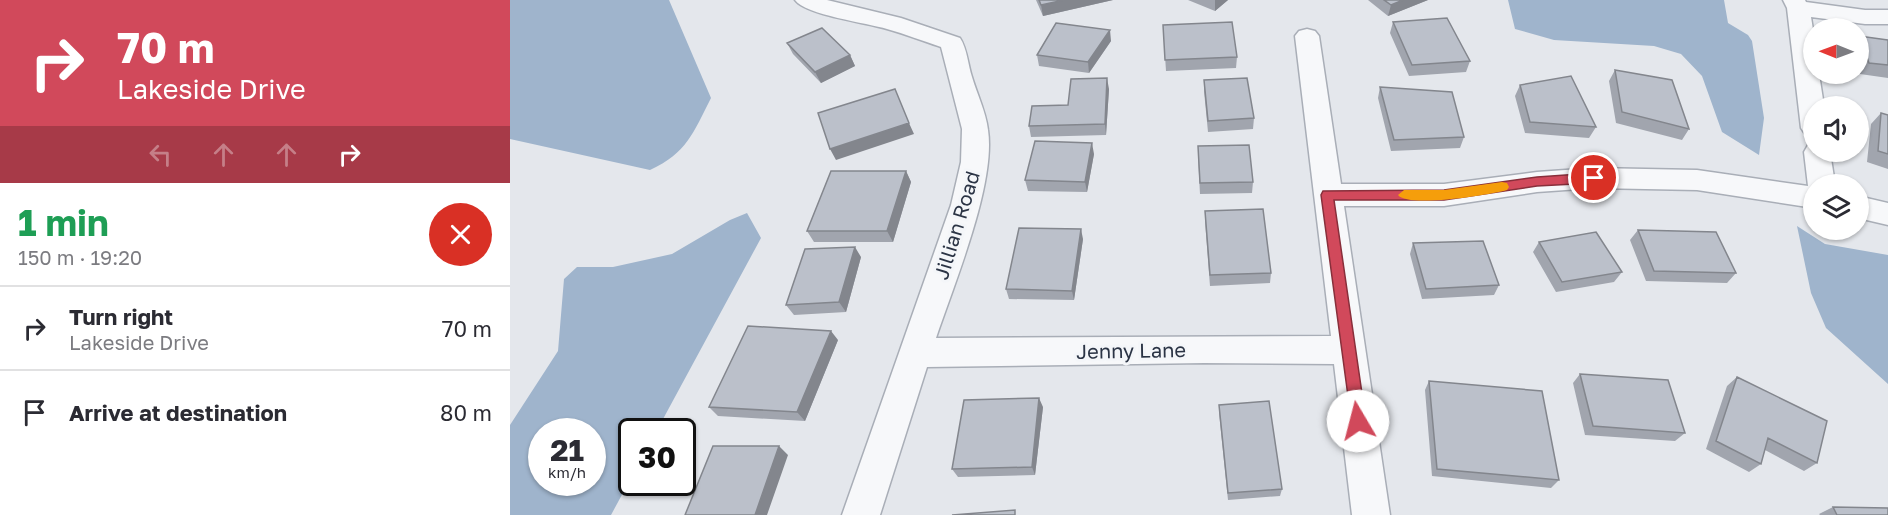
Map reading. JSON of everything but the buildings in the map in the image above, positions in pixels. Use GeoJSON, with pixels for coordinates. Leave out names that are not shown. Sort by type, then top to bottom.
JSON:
{"type":"FeatureCollection","features":[{"type":"Feature","properties":{"kind":"street","name":"Jillian Road"},"geometry":{"type":"LineString","coordinates":[[806,0],[831,9],[893,23],[952,43],[954,66],[974,120],[975,160],[965,205],[861,515]]}},
{"type":"Feature","properties":{"kind":"street"},"geometry":{"type":"LineString","coordinates":[[1809,96],[1796,4],[1864,17],[1888,17]]}},
{"type":"Feature","properties":{"kind":"street"},"geometry":{"type":"LineString","coordinates":[[1306,36],[1371,515]]}},
{"type":"Feature","properties":{"kind":"street"},"geometry":{"type":"LineString","coordinates":[[1327,195],[1444,195],[1537,182],[1594,178],[1697,180],[1803,195]]}},
{"type":"Feature","properties":{"kind":"street"},"geometry":{"type":"LineString","coordinates":[[1869,210],[1888,214]]}},
{"type":"Feature","properties":{"kind":"street","name":"Jenny Lane"},"geometry":{"type":"LineString","coordinates":[[915,353],[1204,349],[1348,350]]}},
{"type":"Feature","properties":{"kind":"water"},"geometry":{"type":"Polygon","coordinates":[[[510,0],[669,0],[711,98],[688,141],[673,156],[650,170],[510,139],[510,0]]]}},
{"type":"Feature","properties":{"kind":"water"},"geometry":{"type":"Polygon","coordinates":[[[1508,0],[1724,0],[1728,23],[1748,35],[1752,41],[1764,118],[1759,155],[1722,132],[1702,76],[1681,54],[1654,46],[1554,40],[1515,29],[1508,0]]]}},
{"type":"Feature","properties":{"kind":"water"},"geometry":{"type":"Polygon","coordinates":[[[747,213],[761,238],[664,418],[618,418],[618,496],[621,496],[611,515],[510,515],[510,425],[558,351],[564,279],[577,267],[613,267],[672,254],[730,220],[747,213]]]}},
{"type":"Feature","properties":{"kind":"water"},"geometry":{"type":"Polygon","coordinates":[[[1797,226],[1803,230],[1803,240],[1819,240],[1825,244],[1888,255],[1888,384],[1826,328],[1811,293],[1797,226]]]}},
{"type":"Feature","properties":{"kind":"slow traffic"},"geometry":{"type":"LineString","coordinates":[[1404,195],[1444,195],[1502,187]]}},
{"type":"Feature","properties":{"kind":"route"},"geometry":{"type":"LineString","coordinates":[[1358,421],[1327,195],[1444,195],[1537,182],[1594,178]]}}]}
